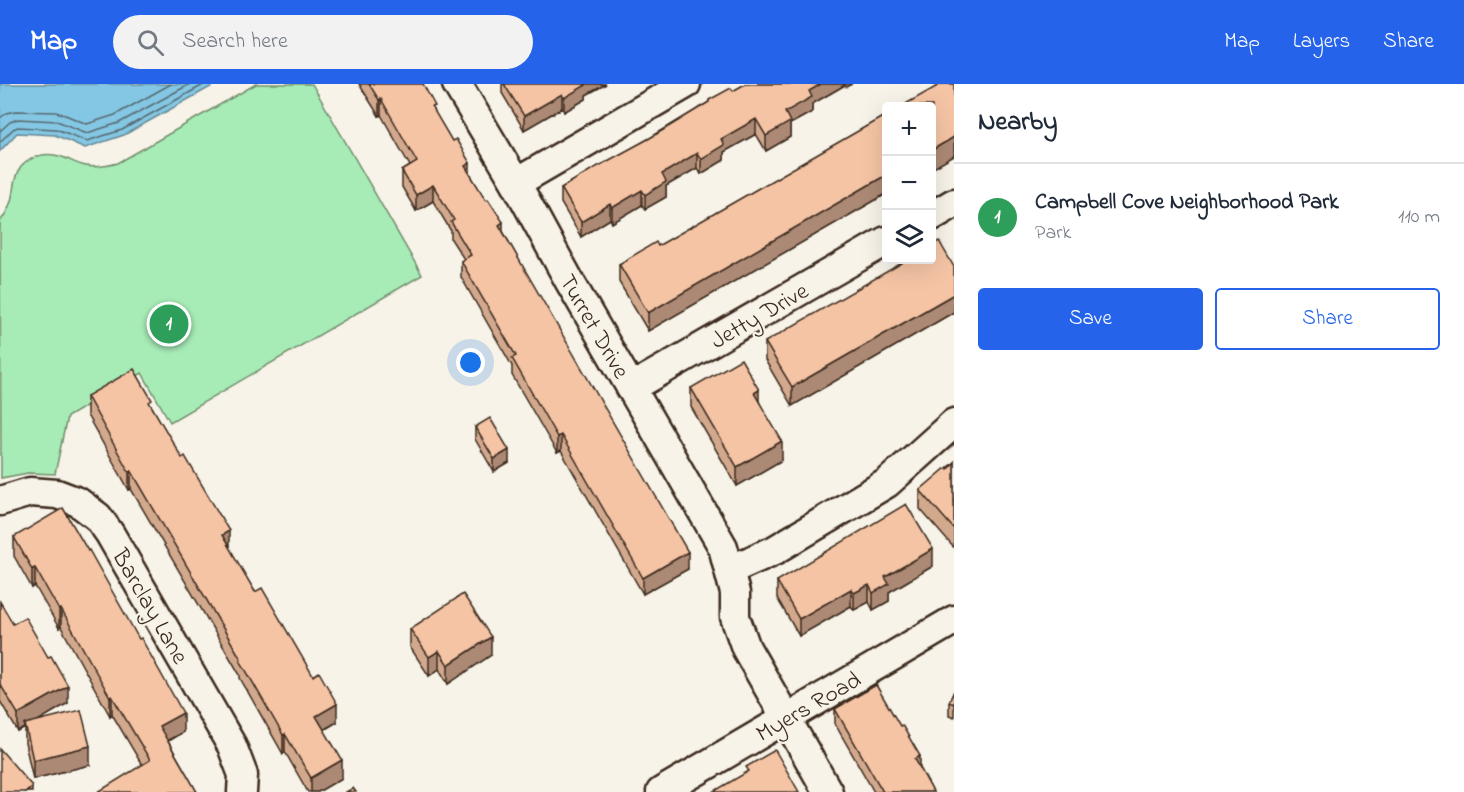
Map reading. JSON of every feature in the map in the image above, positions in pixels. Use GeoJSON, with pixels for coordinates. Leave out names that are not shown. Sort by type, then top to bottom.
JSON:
{"type":"FeatureCollection","features":[{"type":"Feature","properties":{"kind":"street","name":"Turret Drive"},"geometry":{"type":"LineString","coordinates":[[457,84],[516,183],[570,282],[723,547],[735,593],[735,617],[746,648],[828,792]]}},
{"type":"Feature","properties":{"kind":"street"},"geometry":{"type":"LineString","coordinates":[[516,183],[686,84]]}},
{"type":"Feature","properties":{"kind":"street"},"geometry":{"type":"LineString","coordinates":[[936,214],[954,203]]}},
{"type":"Feature","properties":{"kind":"street","name":"Jetty Drive"},"geometry":{"type":"LineString","coordinates":[[631,388],[882,243]]}},
{"type":"Feature","properties":{"kind":"street"},"geometry":{"type":"LineString","coordinates":[[730,570],[775,550],[887,483],[954,423]]}},
{"type":"Feature","properties":{"kind":"street","name":"Barclay Lane"},"geometry":{"type":"LineString","coordinates":[[0,501],[30,492],[57,494],[78,502],[98,517],[232,746],[243,775],[242,792]]}},
{"type":"Feature","properties":{"kind":"street","name":"Myers Road"},"geometry":{"type":"LineString","coordinates":[[661,792],[954,620]]}},
{"type":"Feature","properties":{"kind":"green space"},"geometry":{"type":"Polygon","coordinates":[[[256,84],[312,84],[422,275],[170,422],[142,373],[67,417],[55,474],[28,473],[1,478],[0,222],[10,204],[19,170],[29,160],[44,155],[59,156],[90,167],[118,163],[256,84]]]}},
{"type":"Feature","properties":{"kind":"water"},"geometry":{"type":"Polygon","coordinates":[[[0,84],[216,84],[124,135],[85,148],[55,135],[17,133],[0,151],[0,84]]]}},
{"type":"Feature","properties":{"kind":"building"},"geometry":{"type":"Polygon","coordinates":[[[369,84],[423,84],[435,106],[432,107],[452,141],[456,139],[470,163],[465,166],[503,222],[499,225],[688,552],[643,578],[561,435],[557,437],[512,358],[516,356],[461,261],[471,255],[451,222],[454,220],[433,185],[416,195],[402,171],[417,162],[381,99],[379,100],[369,84]]]}},
{"type":"Feature","properties":{"kind":"building"},"geometry":{"type":"Polygon","coordinates":[[[504,84],[586,85],[564,98],[562,94],[524,116],[504,84]]]}},
{"type":"Feature","properties":{"kind":"building"},"geometry":{"type":"Polygon","coordinates":[[[745,84],[821,84],[809,91],[812,97],[785,112],[790,122],[766,136],[756,119],[721,139],[724,145],[701,159],[697,153],[662,174],[666,182],[645,195],[642,190],[612,208],[610,204],[581,222],[561,188],[650,138],[709,100],[731,88],[733,91],[745,84]]]}},
{"type":"Feature","properties":{"kind":"building"},"geometry":{"type":"Polygon","coordinates":[[[941,84],[954,84],[954,137],[936,148],[936,102],[909,102],[941,84]]]}},
{"type":"Feature","properties":{"kind":"building"},"geometry":{"type":"Polygon","coordinates":[[[882,117],[882,177],[648,313],[619,264],[656,242],[658,246],[882,117]]]}},
{"type":"Feature","properties":{"kind":"building"},"geometry":{"type":"Polygon","coordinates":[[[939,241],[954,267],[954,294],[792,387],[765,342],[900,264],[936,264],[936,243],[939,241]]]}},
{"type":"Feature","properties":{"kind":"building"},"geometry":{"type":"Polygon","coordinates":[[[741,359],[759,390],[754,393],[782,441],[737,467],[691,388],[741,359]]]}},
{"type":"Feature","properties":{"kind":"building"},"geometry":{"type":"Polygon","coordinates":[[[134,369],[152,400],[149,402],[182,458],[185,456],[229,531],[222,535],[255,592],[262,588],[313,676],[319,672],[337,704],[316,716],[342,760],[311,778],[285,734],[283,735],[87,396],[134,369]]]}},
{"type":"Feature","properties":{"kind":"building"},"geometry":{"type":"Polygon","coordinates":[[[490,418],[509,450],[494,459],[475,427],[490,418]]]}},
{"type":"Feature","properties":{"kind":"building"},"geometry":{"type":"Polygon","coordinates":[[[954,462],[954,529],[920,490],[954,462]]]}},
{"type":"Feature","properties":{"kind":"building"},"geometry":{"type":"Polygon","coordinates":[[[906,504],[933,549],[885,577],[889,584],[873,593],[869,585],[854,593],[851,589],[799,619],[777,581],[906,504]]]}},
{"type":"Feature","properties":{"kind":"building"},"geometry":{"type":"Polygon","coordinates":[[[63,508],[183,713],[159,726],[197,792],[98,792],[150,760],[112,696],[110,697],[61,609],[59,610],[35,568],[32,569],[14,537],[63,508]]]}},
{"type":"Feature","properties":{"kind":"building"},"geometry":{"type":"Polygon","coordinates":[[[463,594],[491,637],[448,665],[439,651],[429,657],[410,629],[463,594]]]}},
{"type":"Feature","properties":{"kind":"building"},"geometry":{"type":"Polygon","coordinates":[[[0,602],[13,624],[25,617],[68,686],[18,714],[0,684],[0,602]]]}},
{"type":"Feature","properties":{"kind":"building"},"geometry":{"type":"Polygon","coordinates":[[[876,685],[920,756],[915,759],[933,792],[883,792],[835,709],[876,685]]]}},
{"type":"Feature","properties":{"kind":"building"},"geometry":{"type":"Polygon","coordinates":[[[954,691],[954,704],[949,702],[954,691]]]}},
{"type":"Feature","properties":{"kind":"building"},"geometry":{"type":"Polygon","coordinates":[[[81,710],[90,746],[33,760],[25,724],[81,710]]]}},
{"type":"Feature","properties":{"kind":"building"},"geometry":{"type":"Polygon","coordinates":[[[0,749],[32,786],[25,792],[0,792],[0,749]]]}},
{"type":"Feature","properties":{"kind":"building"},"geometry":{"type":"Polygon","coordinates":[[[775,750],[799,792],[713,792],[749,771],[746,767],[775,750]]]}},
{"type":"Feature","properties":{"kind":"place","name":"Campbell Cove Neighborhood Park"},"geometry":{"type":"Point","coordinates":[169,324]}}]}
